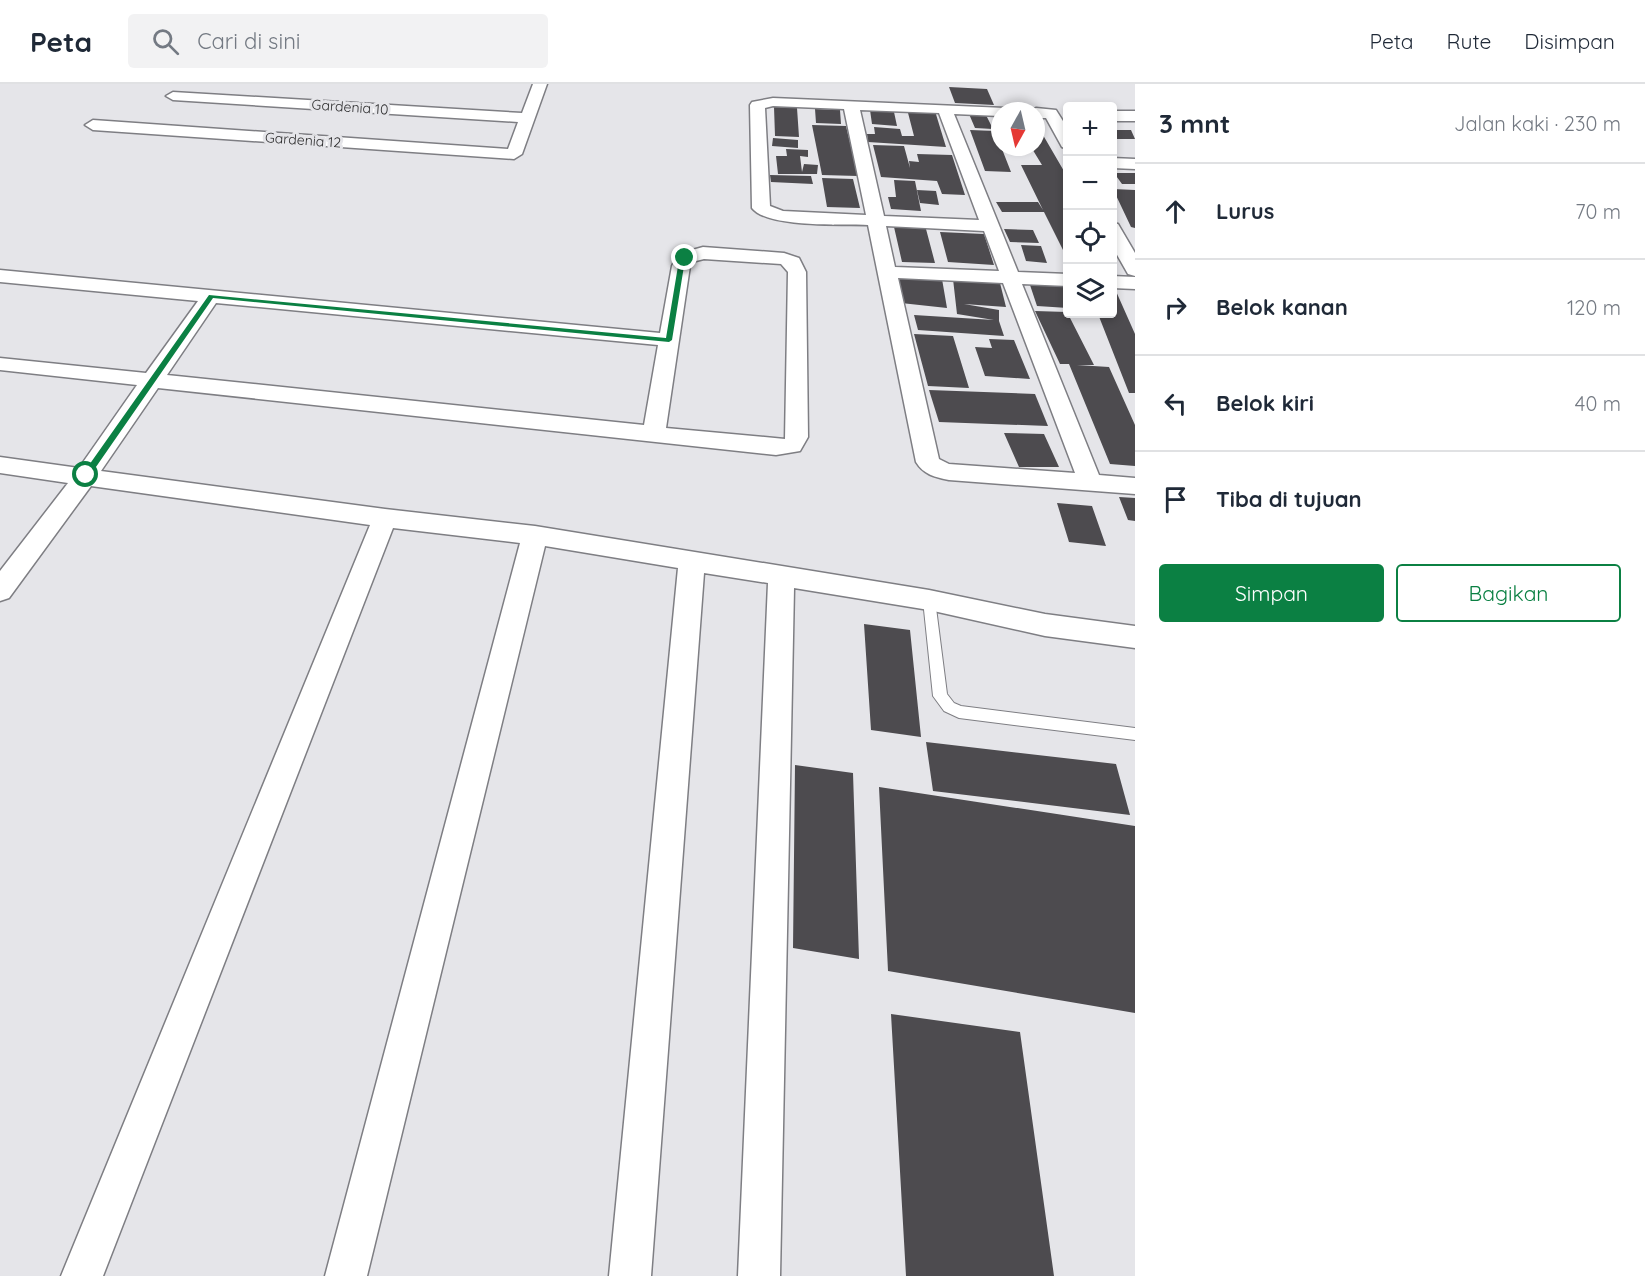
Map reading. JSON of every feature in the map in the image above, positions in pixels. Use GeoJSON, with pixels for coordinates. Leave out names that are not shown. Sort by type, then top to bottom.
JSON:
{"type":"FeatureCollection","features":[{"type":"Feature","properties":{"kind":"street"},"geometry":{"type":"LineString","coordinates":[[527,118],[540,84]]}},
{"type":"Feature","properties":{"kind":"street","name":"Gardenia 10"},"geometry":{"type":"LineString","coordinates":[[174,96],[527,118]]}},
{"type":"Feature","properties":{"kind":"street"},"geometry":{"type":"LineString","coordinates":[[990,226],[772,214],[761,208],[757,105],[773,102],[991,111]]}},
{"type":"Feature","properties":{"kind":"street"},"geometry":{"type":"LineString","coordinates":[[851,105],[928,462],[936,469],[949,471],[1135,486]]}},
{"type":"Feature","properties":{"kind":"street"},"geometry":{"type":"LineString","coordinates":[[945,109],[1089,482]]}},
{"type":"Feature","properties":{"kind":"street"},"geometry":{"type":"LineString","coordinates":[[1045,113],[1063,114]]}},
{"type":"Feature","properties":{"kind":"street"},"geometry":{"type":"LineString","coordinates":[[1045,114],[1063,138]]}},
{"type":"Feature","properties":{"kind":"street"},"geometry":{"type":"LineString","coordinates":[[1117,116],[1135,116]]}},
{"type":"Feature","properties":{"kind":"street","name":"Gardenia 12"},"geometry":{"type":"LineString","coordinates":[[93,125],[514,154],[527,118]]}},
{"type":"Feature","properties":{"kind":"street"},"geometry":{"type":"LineString","coordinates":[[1117,163],[1135,164]]}},
{"type":"Feature","properties":{"kind":"street"},"geometry":{"type":"LineString","coordinates":[[1117,236],[1135,270]]}},
{"type":"Feature","properties":{"kind":"street"},"geometry":{"type":"LineString","coordinates":[[0,364],[152,380],[654,434],[776,447],[792,446],[797,437],[797,272],[792,262],[784,259],[703,253],[685,258],[681,266],[654,434]]}},
{"type":"Feature","properties":{"kind":"street"},"geometry":{"type":"LineString","coordinates":[[887,272],[1063,280]]}},
{"type":"Feature","properties":{"kind":"street"},"geometry":{"type":"LineString","coordinates":[[0,276],[669,340]]}},
{"type":"Feature","properties":{"kind":"street"},"geometry":{"type":"LineString","coordinates":[[1117,282],[1135,283]]}},
{"type":"Feature","properties":{"kind":"street"},"geometry":{"type":"LineString","coordinates":[[0,591],[86,475],[211,296]]}},
{"type":"Feature","properties":{"kind":"street"},"geometry":{"type":"LineString","coordinates":[[0,465],[86,475],[385,518],[535,535],[929,600],[1045,625],[1135,636]]}},
{"type":"Feature","properties":{"kind":"street"},"geometry":{"type":"LineString","coordinates":[[82,1276],[385,518]]}},
{"type":"Feature","properties":{"kind":"street"},"geometry":{"type":"LineString","coordinates":[[346,1276],[535,535]]}},
{"type":"Feature","properties":{"kind":"street"},"geometry":{"type":"LineString","coordinates":[[630,1276],[692,560]]}},
{"type":"Feature","properties":{"kind":"street"},"geometry":{"type":"LineString","coordinates":[[759,1276],[781,575]]}},
{"type":"Feature","properties":{"kind":"lane"},"geometry":{"type":"LineString","coordinates":[[929,600],[940,696],[950,707],[959,712],[1135,734]]}},
{"type":"Feature","properties":{"kind":"building"},"geometry":{"type":"Polygon","coordinates":[[[949,87],[987,89],[993,102],[991,105],[955,103],[949,87]]]}},
{"type":"Feature","properties":{"kind":"building"},"geometry":{"type":"Polygon","coordinates":[[[774,107],[797,108],[799,137],[775,136],[774,107]]]}},
{"type":"Feature","properties":{"kind":"building"},"geometry":{"type":"Polygon","coordinates":[[[815,109],[840,110],[841,124],[816,123],[815,109]]]}},
{"type":"Feature","properties":{"kind":"building"},"geometry":{"type":"Polygon","coordinates":[[[907,109],[935,111],[946,147],[868,142],[867,134],[875,134],[874,127],[900,129],[902,136],[914,136],[907,109]]]}},
{"type":"Feature","properties":{"kind":"building"},"geometry":{"type":"Polygon","coordinates":[[[870,110],[894,112],[897,126],[872,124],[870,110]]]}},
{"type":"Feature","properties":{"kind":"building"},"geometry":{"type":"Polygon","coordinates":[[[969,114],[986,115],[991,129],[975,128],[969,114]]]}},
{"type":"Feature","properties":{"kind":"building"},"geometry":{"type":"Polygon","coordinates":[[[812,125],[846,126],[858,176],[822,175],[812,125]]]}},
{"type":"Feature","properties":{"kind":"building"},"geometry":{"type":"Polygon","coordinates":[[[970,130],[991,131],[991,156],[1005,156],[1011,172],[985,171],[970,130]]]}},
{"type":"Feature","properties":{"kind":"building"},"geometry":{"type":"Polygon","coordinates":[[[1117,130],[1131,130],[1135,139],[1117,139],[1117,130]]]}},
{"type":"Feature","properties":{"kind":"building"},"geometry":{"type":"Polygon","coordinates":[[[773,138],[798,140],[798,148],[772,146],[773,138]]]}},
{"type":"Feature","properties":{"kind":"building"},"geometry":{"type":"Polygon","coordinates":[[[1045,138],[1063,169],[1063,250],[1044,212],[1002,212],[996,202],[1038,202],[1043,210],[1021,165],[1042,165],[1036,156],[1045,156],[1045,138]]]}},
{"type":"Feature","properties":{"kind":"building"},"geometry":{"type":"Polygon","coordinates":[[[873,145],[904,146],[910,168],[909,161],[919,162],[917,154],[952,155],[965,195],[942,194],[937,181],[881,177],[873,145]]]}},
{"type":"Feature","properties":{"kind":"building"},"geometry":{"type":"Polygon","coordinates":[[[786,149],[808,150],[808,157],[800,156],[802,172],[804,164],[818,165],[817,174],[778,174],[776,156],[787,156],[786,149]]]}},
{"type":"Feature","properties":{"kind":"building"},"geometry":{"type":"Polygon","coordinates":[[[1117,173],[1135,173],[1135,184],[1122,184],[1117,173]]]}},
{"type":"Feature","properties":{"kind":"building"},"geometry":{"type":"Polygon","coordinates":[[[770,175],[811,176],[813,184],[771,182],[770,175]]]}},
{"type":"Feature","properties":{"kind":"building"},"geometry":{"type":"Polygon","coordinates":[[[822,178],[853,179],[860,208],[827,207],[822,178]]]}},
{"type":"Feature","properties":{"kind":"building"},"geometry":{"type":"Polygon","coordinates":[[[894,180],[915,181],[921,211],[891,209],[888,197],[896,197],[894,180]]]}},
{"type":"Feature","properties":{"kind":"building"},"geometry":{"type":"Polygon","coordinates":[[[1117,189],[1135,190],[1135,228],[1131,227],[1117,197],[1117,189]]]}},
{"type":"Feature","properties":{"kind":"building"},"geometry":{"type":"Polygon","coordinates":[[[917,190],[936,191],[939,205],[920,203],[917,190]]]}},
{"type":"Feature","properties":{"kind":"building"},"geometry":{"type":"Polygon","coordinates":[[[894,227],[926,229],[935,263],[902,262],[894,227]]]}},
{"type":"Feature","properties":{"kind":"building"},"geometry":{"type":"Polygon","coordinates":[[[1004,229],[1033,230],[1039,243],[1010,242],[1004,229]]]}},
{"type":"Feature","properties":{"kind":"building"},"geometry":{"type":"Polygon","coordinates":[[[940,232],[984,234],[994,265],[948,262],[940,232]]]}},
{"type":"Feature","properties":{"kind":"building"},"geometry":{"type":"Polygon","coordinates":[[[1021,245],[1041,246],[1047,263],[1026,261],[1021,245]]]}},
{"type":"Feature","properties":{"kind":"building"},"geometry":{"type":"Polygon","coordinates":[[[898,274],[942,279],[947,308],[901,303],[898,274]]]}},
{"type":"Feature","properties":{"kind":"building"},"geometry":{"type":"Polygon","coordinates":[[[953,279],[1000,283],[1006,307],[964,304],[999,310],[999,321],[1004,336],[918,330],[914,315],[994,320],[957,314],[953,279]]]}},
{"type":"Feature","properties":{"kind":"building"},"geometry":{"type":"Polygon","coordinates":[[[1029,282],[1063,285],[1063,308],[1037,306],[1029,282]]]}},
{"type":"Feature","properties":{"kind":"building"},"geometry":{"type":"Polygon","coordinates":[[[1117,294],[1135,334],[1135,393],[1129,393],[1100,318],[1117,318],[1117,294]]]}},
{"type":"Feature","properties":{"kind":"building"},"geometry":{"type":"Polygon","coordinates":[[[1035,311],[1063,312],[1063,318],[1070,318],[1094,365],[1077,365],[1109,367],[1135,425],[1135,466],[1110,464],[1069,364],[1060,364],[1035,311]]]}},
{"type":"Feature","properties":{"kind":"building"},"geometry":{"type":"Polygon","coordinates":[[[914,334],[953,336],[969,388],[928,386],[914,334]]]}},
{"type":"Feature","properties":{"kind":"building"},"geometry":{"type":"Polygon","coordinates":[[[989,339],[1014,340],[1030,379],[985,376],[975,347],[992,348],[989,339]]]}},
{"type":"Feature","properties":{"kind":"building"},"geometry":{"type":"Polygon","coordinates":[[[929,390],[1035,394],[1048,426],[939,422],[929,390]]]}},
{"type":"Feature","properties":{"kind":"building"},"geometry":{"type":"Polygon","coordinates":[[[1004,433],[1044,434],[1059,467],[1019,467],[1004,433]]]}},
{"type":"Feature","properties":{"kind":"building"},"geometry":{"type":"Polygon","coordinates":[[[1119,497],[1135,498],[1135,521],[1128,520],[1119,497]]]}},
{"type":"Feature","properties":{"kind":"building"},"geometry":{"type":"Polygon","coordinates":[[[1057,503],[1092,506],[1106,546],[1069,542],[1057,503]]]}},
{"type":"Feature","properties":{"kind":"building"},"geometry":{"type":"Polygon","coordinates":[[[864,624],[910,630],[921,737],[871,730],[864,624]]]}},
{"type":"Feature","properties":{"kind":"building"},"geometry":{"type":"Polygon","coordinates":[[[926,742],[1116,764],[1130,815],[933,791],[926,742]]]}},
{"type":"Feature","properties":{"kind":"building"},"geometry":{"type":"Polygon","coordinates":[[[795,765],[853,773],[859,959],[793,948],[795,765]]]}},
{"type":"Feature","properties":{"kind":"building"},"geometry":{"type":"Polygon","coordinates":[[[879,787],[1135,826],[1135,1013],[888,971],[879,787]]]}},
{"type":"Feature","properties":{"kind":"building"},"geometry":{"type":"Polygon","coordinates":[[[891,1014],[1020,1032],[1054,1276],[906,1276],[891,1014]]]}},
{"type":"Feature","properties":{"kind":"route"},"geometry":{"type":"LineString","coordinates":[[86,475],[211,296],[669,340],[681,266],[685,258]]}}]}
